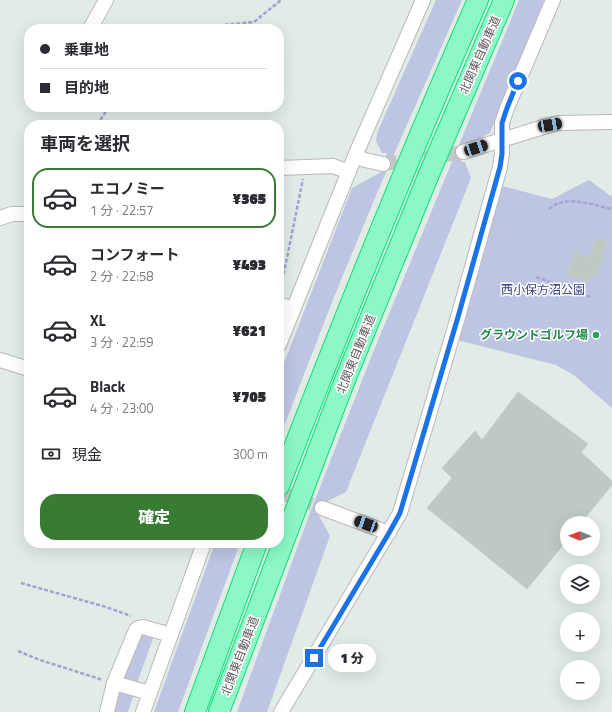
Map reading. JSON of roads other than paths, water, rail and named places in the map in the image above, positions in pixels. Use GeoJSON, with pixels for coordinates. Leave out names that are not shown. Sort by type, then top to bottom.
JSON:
{"type":"FeatureCollection","features":[{"type":"Feature","properties":{"kind":"highway","name":"北関東自動車道"},"geometry":{"type":"LineString","coordinates":[[284,473],[404,174],[478,0]]}},
{"type":"Feature","properties":{"kind":"highway","name":"北関東自動車道"},"geometry":{"type":"LineString","coordinates":[[284,541],[343,385],[429,174],[504,0]]}},
{"type":"Feature","properties":{"kind":"highway","name":"北関東自動車道"},"geometry":{"type":"LineString","coordinates":[[195,712],[255,548]]}},
{"type":"Feature","properties":{"kind":"highway","name":"北関東自動車道"},"geometry":{"type":"LineString","coordinates":[[219,712],[281,548]]}},
{"type":"Feature","properties":{"kind":"street"},"geometry":{"type":"LineString","coordinates":[[93,24],[106,0]]}},
{"type":"Feature","properties":{"kind":"street"},"geometry":{"type":"LineString","coordinates":[[284,332],[355,156],[423,0]]}},
{"type":"Feature","properties":{"kind":"street"},"geometry":{"type":"LineString","coordinates":[[281,712],[400,513],[458,317],[500,167],[502,154],[502,123],[553,0]]}},
{"type":"Feature","properties":{"kind":"street"},"geometry":{"type":"LineString","coordinates":[[463,152],[559,123],[612,122]]}},
{"type":"Feature","properties":{"kind":"street"},"geometry":{"type":"LineString","coordinates":[[355,156],[383,164]]}},
{"type":"Feature","properties":{"kind":"street"},"geometry":{"type":"LineString","coordinates":[[284,168],[333,166],[349,172]]}},
{"type":"Feature","properties":{"kind":"street"},"geometry":{"type":"LineString","coordinates":[[0,218],[12,214],[24,214]]}},
{"type":"Feature","properties":{"kind":"street"},"geometry":{"type":"LineString","coordinates":[[284,306],[293,309]]}},
{"type":"Feature","properties":{"kind":"street"},"geometry":{"type":"LineString","coordinates":[[0,360],[24,367]]}},
{"type":"Feature","properties":{"kind":"street"},"geometry":{"type":"LineString","coordinates":[[322,508],[389,533]]}},
{"type":"Feature","properties":{"kind":"street"},"geometry":{"type":"LineString","coordinates":[[143,712],[202,548]]}},
{"type":"Feature","properties":{"kind":"street"},"geometry":{"type":"LineString","coordinates":[[107,712],[114,684],[136,630],[143,626],[170,635]]}},
{"type":"Feature","properties":{"kind":"street"},"geometry":{"type":"LineString","coordinates":[[114,684],[150,693]]}},
{"type":"Feature","properties":{"kind":"tunnel"},"geometry":{"type":"LineString","coordinates":[[383,164],[463,152]]}},
{"type":"Feature","properties":{"kind":"tunnel"},"geometry":{"type":"LineString","coordinates":[[284,494],[322,508]]}},
{"type":"Feature","properties":{"kind":"place","name":"グラウンドゴルフ場"},"geometry":{"type":"Point","coordinates":[596,335]}},
{"type":"Feature","properties":{"kind":"park label","name":"西小保方沼公園"},"geometry":{"type":"Point","coordinates":[543,290]}}]}
